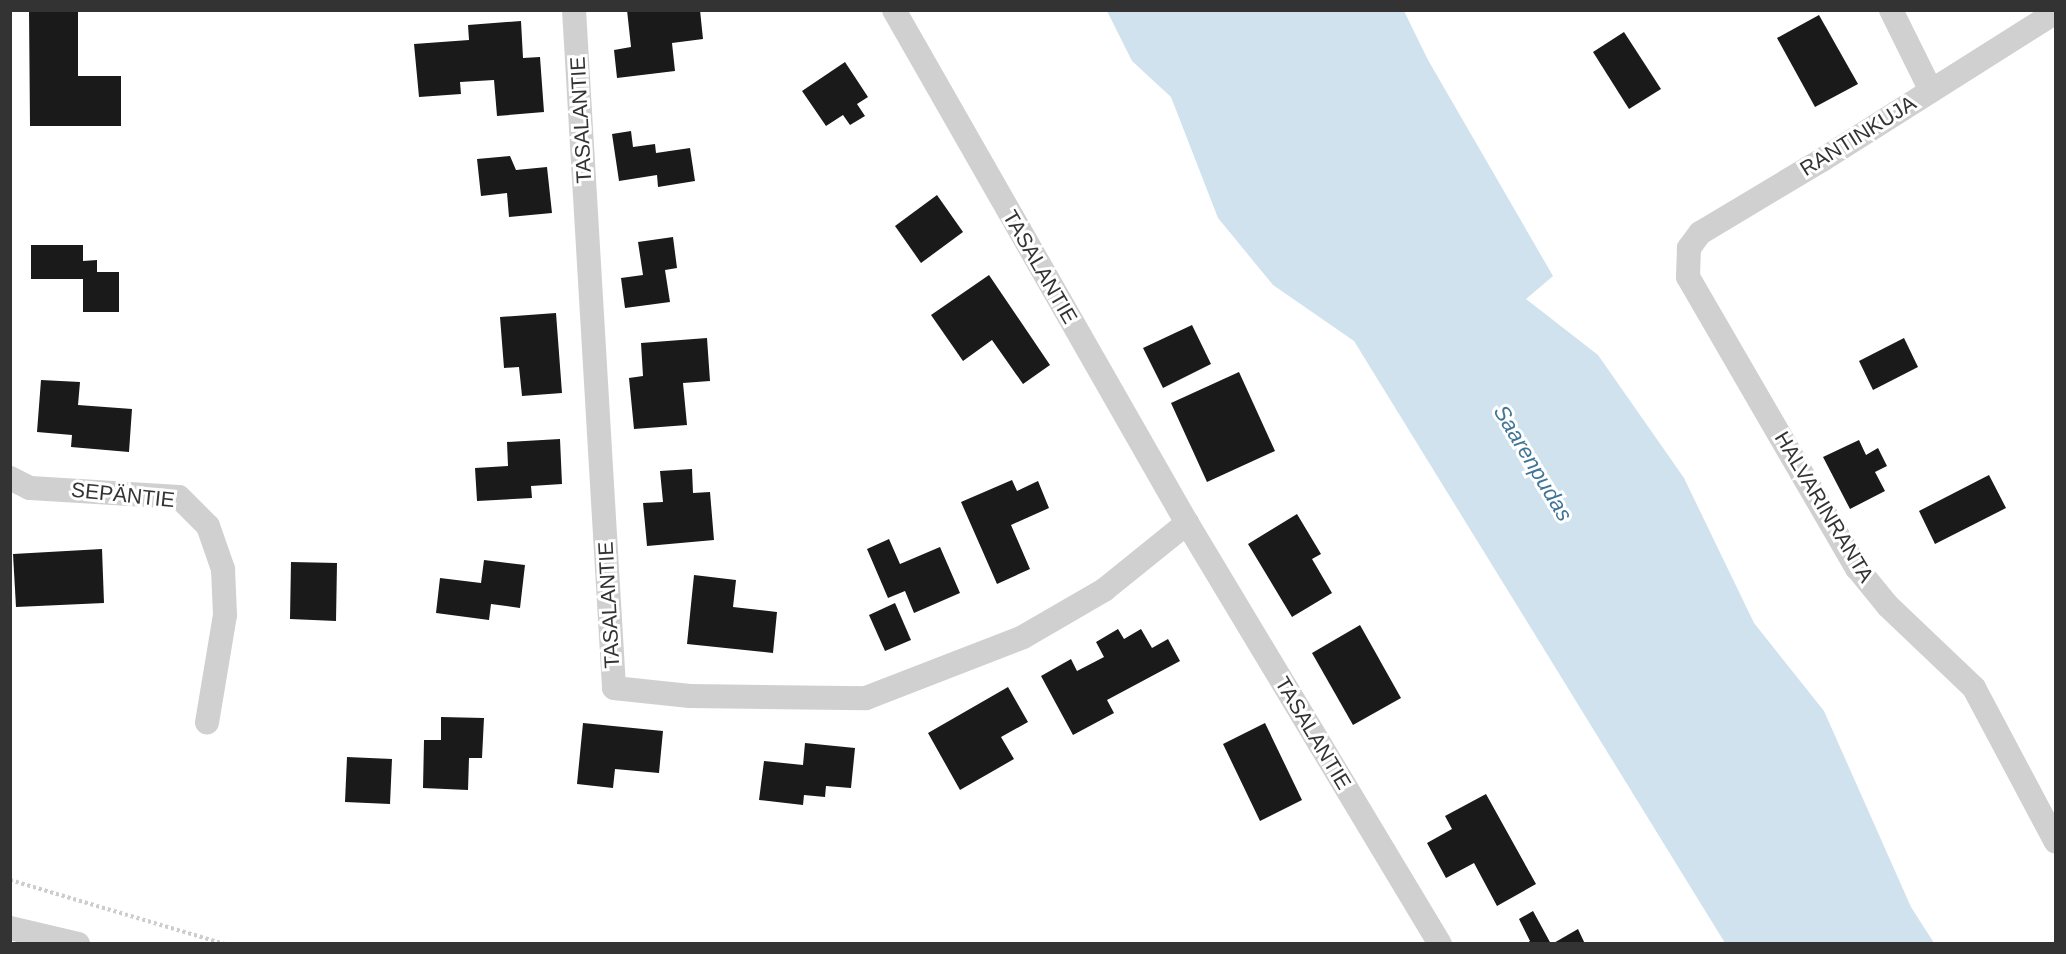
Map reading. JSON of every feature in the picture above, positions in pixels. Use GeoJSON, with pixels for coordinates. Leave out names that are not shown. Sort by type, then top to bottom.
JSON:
{"type":"FeatureCollection","features":[{"type":"Feature","properties":{"kind":"street","name":"TASALANTIE"},"geometry":{"type":"LineString","coordinates":[[574,10],[614,688],[690,696],[866,698],[1023,637],[1104,590],[1187,524]]}},
{"type":"Feature","properties":{"kind":"street","name":"TASALANTIE"},"geometry":{"type":"LineString","coordinates":[[894,10],[1187,524],[1440,944]]}},
{"type":"Feature","properties":{"kind":"street"},"geometry":{"type":"LineString","coordinates":[[1891,10],[1931,91]]}},
{"type":"Feature","properties":{"kind":"street","name":"RANTINKUJA"},"geometry":{"type":"LineString","coordinates":[[1688,277],[1689,248],[1700,233],[2055,12]]}},
{"type":"Feature","properties":{"kind":"street","name":"HALVARINRANTA"},"geometry":{"type":"LineString","coordinates":[[1688,277],[1857,568],[1888,606],[1974,688],[2055,842]]}},
{"type":"Feature","properties":{"kind":"street","name":"SEPÄNTIE"},"geometry":{"type":"LineString","coordinates":[[10,478],[30,488],[179,497],[208,526],[223,569],[225,615],[207,722]]}},
{"type":"Feature","properties":{"kind":"street"},"geometry":{"type":"LineString","coordinates":[[10,928],[78,944]]}},
{"type":"Feature","properties":{"kind":"path"},"geometry":{"type":"LineString","coordinates":[[10,880],[24,882],[225,944]]}},
{"type":"Feature","properties":{"kind":"water","name":"Saarenpudas"},"geometry":{"type":"Polygon","coordinates":[[[1107,11],[1404,11],[1428,60],[1553,276],[1526,299],[1598,355],[1684,478],[1754,623],[1824,711],[1911,907],[1934,943],[1725,943],[1354,341],[1273,285],[1218,218],[1171,97],[1132,61],[1107,11]]]}},
{"type":"Feature","properties":{"kind":"building"},"geometry":{"type":"Polygon","coordinates":[[[29,10],[78,10],[78,76],[121,76],[121,126],[30,126],[29,10]]]}},
{"type":"Feature","properties":{"kind":"building"},"geometry":{"type":"Polygon","coordinates":[[[627,10],[700,10],[703,39],[672,43],[675,71],[617,78],[614,50],[631,47],[627,10]]]}},
{"type":"Feature","properties":{"kind":"building"},"geometry":{"type":"Polygon","coordinates":[[[1819,15],[1858,84],[1815,107],[1777,38],[1819,15]]]}},
{"type":"Feature","properties":{"kind":"building"},"geometry":{"type":"Polygon","coordinates":[[[521,21],[523,58],[540,57],[544,112],[497,116],[494,80],[460,82],[461,94],[419,97],[414,44],[469,40],[468,25],[521,21]]]}},
{"type":"Feature","properties":{"kind":"building"},"geometry":{"type":"Polygon","coordinates":[[[1624,32],[1661,89],[1629,109],[1593,52],[1624,32]]]}},
{"type":"Feature","properties":{"kind":"building"},"geometry":{"type":"Polygon","coordinates":[[[845,62],[868,97],[857,104],[865,116],[850,125],[843,115],[826,126],[802,91],[845,62]]]}},
{"type":"Feature","properties":{"kind":"building"},"geometry":{"type":"Polygon","coordinates":[[[631,131],[633,147],[655,144],[656,153],[690,148],[695,181],[658,187],[657,175],[619,181],[612,134],[631,131]]]}},
{"type":"Feature","properties":{"kind":"building"},"geometry":{"type":"Polygon","coordinates":[[[510,156],[516,170],[547,167],[552,213],[509,217],[507,193],[481,196],[477,159],[510,156]]]}},
{"type":"Feature","properties":{"kind":"building"},"geometry":{"type":"Polygon","coordinates":[[[937,195],[963,232],[921,263],[895,226],[937,195]]]}},
{"type":"Feature","properties":{"kind":"building"},"geometry":{"type":"Polygon","coordinates":[[[673,237],[677,268],[665,270],[670,302],[625,308],[621,278],[643,275],[638,242],[673,237]]]}},
{"type":"Feature","properties":{"kind":"building"},"geometry":{"type":"Polygon","coordinates":[[[31,245],[83,245],[83,261],[97,260],[97,272],[119,272],[119,312],[83,312],[83,279],[31,279],[31,245]]]}},
{"type":"Feature","properties":{"kind":"building"},"geometry":{"type":"Polygon","coordinates":[[[989,275],[1050,365],[1023,384],[992,340],[963,361],[931,315],[989,275]]]}},
{"type":"Feature","properties":{"kind":"building"},"geometry":{"type":"Polygon","coordinates":[[[556,313],[562,393],[522,396],[519,367],[504,368],[500,317],[556,313]]]}},
{"type":"Feature","properties":{"kind":"building"},"geometry":{"type":"Polygon","coordinates":[[[1192,325],[1211,364],[1163,388],[1143,348],[1192,325]]]}},
{"type":"Feature","properties":{"kind":"building"},"geometry":{"type":"Polygon","coordinates":[[[707,338],[710,381],[683,383],[687,425],[634,429],[629,378],[643,376],[641,343],[707,338]]]}},
{"type":"Feature","properties":{"kind":"building"},"geometry":{"type":"Polygon","coordinates":[[[1904,338],[1918,367],[1873,390],[1859,361],[1904,338]]]}},
{"type":"Feature","properties":{"kind":"building"},"geometry":{"type":"Polygon","coordinates":[[[1239,372],[1275,451],[1207,482],[1171,403],[1239,372]]]}},
{"type":"Feature","properties":{"kind":"building"},"geometry":{"type":"Polygon","coordinates":[[[41,380],[80,382],[78,405],[132,409],[129,452],[71,447],[72,435],[37,432],[41,380]]]}},
{"type":"Feature","properties":{"kind":"building"},"geometry":{"type":"Polygon","coordinates":[[[560,439],[562,484],[531,486],[532,498],[477,501],[475,468],[508,466],[507,442],[560,439]]]}},
{"type":"Feature","properties":{"kind":"building"},"geometry":{"type":"Polygon","coordinates":[[[1859,440],[1866,455],[1878,448],[1887,466],[1875,472],[1885,491],[1850,509],[1823,457],[1859,440]]]}},
{"type":"Feature","properties":{"kind":"building"},"geometry":{"type":"Polygon","coordinates":[[[692,469],[693,493],[710,492],[714,540],[647,546],[643,503],[663,502],[660,471],[692,469]]]}},
{"type":"Feature","properties":{"kind":"building"},"geometry":{"type":"Polygon","coordinates":[[[1989,475],[2006,508],[1935,544],[1919,511],[1989,475]]]}},
{"type":"Feature","properties":{"kind":"building"},"geometry":{"type":"Polygon","coordinates":[[[1012,480],[1017,491],[1038,481],[1049,508],[1011,525],[1030,569],[997,584],[961,502],[1012,480]]]}},
{"type":"Feature","properties":{"kind":"building"},"geometry":{"type":"Polygon","coordinates":[[[1297,514],[1321,554],[1312,559],[1332,593],[1292,617],[1248,544],[1297,514]]]}},
{"type":"Feature","properties":{"kind":"building"},"geometry":{"type":"Polygon","coordinates":[[[889,539],[900,564],[940,547],[960,593],[914,613],[905,591],[888,598],[867,549],[889,539]]]}},
{"type":"Feature","properties":{"kind":"building"},"geometry":{"type":"Polygon","coordinates":[[[102,549],[104,603],[16,607],[13,554],[102,549]]]}},
{"type":"Feature","properties":{"kind":"building"},"geometry":{"type":"Polygon","coordinates":[[[484,560],[525,565],[520,608],[491,604],[489,620],[436,613],[440,578],[481,583],[484,560]]]}},
{"type":"Feature","properties":{"kind":"building"},"geometry":{"type":"Polygon","coordinates":[[[291,562],[337,563],[336,621],[290,619],[291,562]]]}},
{"type":"Feature","properties":{"kind":"building"},"geometry":{"type":"Polygon","coordinates":[[[694,575],[736,580],[733,607],[777,612],[773,653],[687,644],[694,575]]]}},
{"type":"Feature","properties":{"kind":"building"},"geometry":{"type":"Polygon","coordinates":[[[895,603],[911,640],[885,651],[869,615],[895,603]]]}},
{"type":"Feature","properties":{"kind":"building"},"geometry":{"type":"Polygon","coordinates":[[[1360,625],[1401,698],[1353,725],[1312,653],[1360,625]]]}},
{"type":"Feature","properties":{"kind":"building"},"geometry":{"type":"Polygon","coordinates":[[[1118,629],[1124,639],[1141,629],[1152,648],[1168,639],[1180,661],[1107,700],[1114,713],[1073,735],[1041,676],[1071,659],[1077,671],[1104,657],[1096,642],[1118,629]]]}},
{"type":"Feature","properties":{"kind":"building"},"geometry":{"type":"Polygon","coordinates":[[[1008,687],[1028,722],[1001,737],[1014,759],[960,790],[928,733],[1008,687]]]}},
{"type":"Feature","properties":{"kind":"building"},"geometry":{"type":"Polygon","coordinates":[[[441,717],[484,718],[482,758],[469,758],[468,790],[423,788],[424,740],[441,740],[441,717]]]}},
{"type":"Feature","properties":{"kind":"building"},"geometry":{"type":"Polygon","coordinates":[[[583,723],[663,731],[659,773],[615,769],[613,788],[577,784],[583,723]]]}},
{"type":"Feature","properties":{"kind":"building"},"geometry":{"type":"Polygon","coordinates":[[[1265,723],[1302,800],[1260,821],[1223,744],[1265,723]]]}},
{"type":"Feature","properties":{"kind":"building"},"geometry":{"type":"Polygon","coordinates":[[[805,743],[855,748],[851,788],[826,786],[825,797],[804,795],[803,805],[759,800],[764,761],[803,765],[805,743]]]}},
{"type":"Feature","properties":{"kind":"building"},"geometry":{"type":"Polygon","coordinates":[[[347,757],[392,759],[390,804],[345,802],[347,757]]]}},
{"type":"Feature","properties":{"kind":"building"},"geometry":{"type":"Polygon","coordinates":[[[1486,794],[1536,884],[1497,906],[1474,863],[1446,878],[1427,843],[1452,829],[1445,816],[1486,794]]]}},
{"type":"Feature","properties":{"kind":"building"},"geometry":{"type":"Polygon","coordinates":[[[1533,911],[1551,944],[1526,944],[1530,941],[1519,919],[1533,911]]]}},
{"type":"Feature","properties":{"kind":"building"},"geometry":{"type":"Polygon","coordinates":[[[1578,929],[1585,944],[1552,944],[1578,929]]]}}]}
